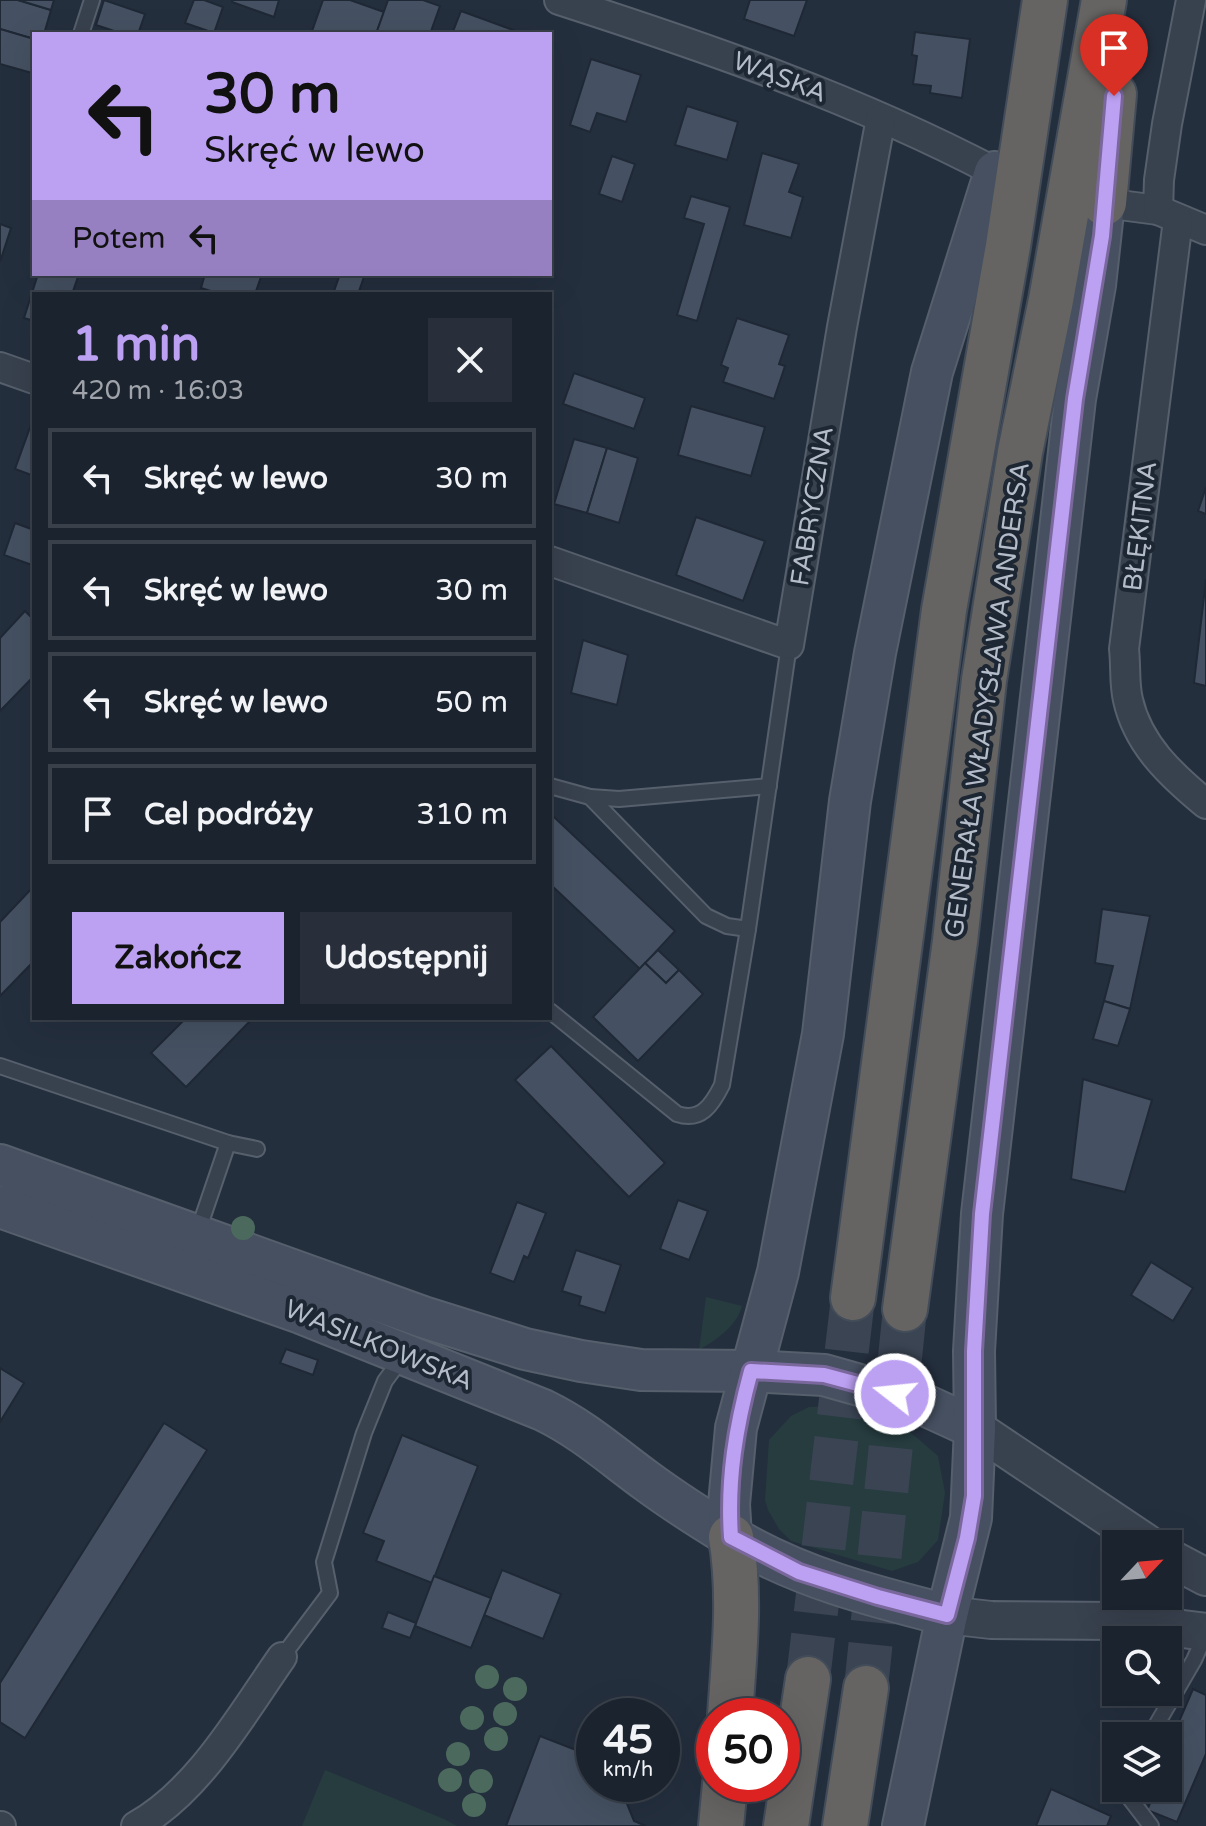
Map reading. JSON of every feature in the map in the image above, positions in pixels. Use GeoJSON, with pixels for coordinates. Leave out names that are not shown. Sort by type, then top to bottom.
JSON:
{"type":"FeatureCollection","features":[{"type":"Feature","properties":{"kind":"highway"},"geometry":{"type":"LineString","coordinates":[[995,172],[1008,114],[1044,0]]}},
{"type":"Feature","properties":{"kind":"highway","name":"GENERAŁA WŁADYSŁAWA ANDERSA"},"geometry":{"type":"LineString","coordinates":[[853,1298],[944,610],[1008,246],[1044,0]]}},
{"type":"Feature","properties":{"kind":"highway","name":"GENERAŁA WŁADYSŁAWA ANDERSA"},"geometry":{"type":"LineString","coordinates":[[905,1309],[955,941],[984,680],[1020,452],[1051,300],[1104,0]]}},
{"type":"Feature","properties":{"kind":"highway"},"geometry":{"type":"LineString","coordinates":[[1104,203],[1116,69],[1118,0]]}},
{"type":"Feature","properties":{"kind":"highway"},"geometry":{"type":"LineString","coordinates":[[731,1537],[737,1571],[731,1698]]}},
{"type":"Feature","properties":{"kind":"highway"},"geometry":{"type":"LineString","coordinates":[[786,1826],[808,1679]]}},
{"type":"Feature","properties":{"kind":"highway"},"geometry":{"type":"LineString","coordinates":[[845,1826],[866,1688]]}},
{"type":"Feature","properties":{"kind":"highway"},"geometry":{"type":"LineString","coordinates":[[721,1826],[723,1802]]}},
{"type":"Feature","properties":{"kind":"main road"},"geometry":{"type":"LineString","coordinates":[[731,1537],[729,1504],[736,1428],[778,1272],[823,1034],[850,801],[891,575],[932,372],[995,172]]}},
{"type":"Feature","properties":{"kind":"main road"},"geometry":{"type":"LineString","coordinates":[[903,1826],[947,1615],[971,1518],[974,1351],[982,1214],[1071,430],[1095,285],[1104,203]]}},
{"type":"Feature","properties":{"kind":"main road","name":"WASILKOWSKA"},"geometry":{"type":"LineString","coordinates":[[0,1165],[423,1317],[525,1349],[641,1370],[824,1375],[916,1401],[975,1428]]}},
{"type":"Feature","properties":{"kind":"main road","name":"WASILKOWSKA"},"geometry":{"type":"LineString","coordinates":[[0,1207],[301,1313],[574,1425],[649,1483],[731,1537],[799,1572],[947,1615]]}},
{"type":"Feature","properties":{"kind":"street","name":"WĄSKA"},"geometry":{"type":"LineString","coordinates":[[559,0],[688,42],[881,118],[995,172]]}},
{"type":"Feature","properties":{"kind":"street","name":"BŁĘKITNA"},"geometry":{"type":"LineString","coordinates":[[1191,0],[1159,180],[1168,215],[1124,649],[1128,700],[1146,745],[1174,777],[1206,804]]}},
{"type":"Feature","properties":{"kind":"street","name":"FABRYCZNA"},"geometry":{"type":"LineString","coordinates":[[789,645],[842,327],[881,118]]}},
{"type":"Feature","properties":{"kind":"street"},"geometry":{"type":"LineString","coordinates":[[1104,203],[1168,215],[1206,230]]}},
{"type":"Feature","properties":{"kind":"street"},"geometry":{"type":"LineString","coordinates":[[0,367],[32,378]]}},
{"type":"Feature","properties":{"kind":"street"},"geometry":{"type":"LineString","coordinates":[[552,562],[789,645]]}},
{"type":"Feature","properties":{"kind":"street"},"geometry":{"type":"LineString","coordinates":[[975,1428],[1127,1530]]}},
{"type":"Feature","properties":{"kind":"street"},"geometry":{"type":"LineString","coordinates":[[1182,1564],[1206,1577]]}},
{"type":"Feature","properties":{"kind":"street"},"geometry":{"type":"LineString","coordinates":[[947,1615],[991,1620],[1118,1621],[1206,1632]]}},
{"type":"Feature","properties":{"kind":"street"},"geometry":{"type":"LineString","coordinates":[[136,1826],[150,1818],[203,1769],[282,1657]]}},
{"type":"Feature","properties":{"kind":"lane"},"geometry":{"type":"LineString","coordinates":[[82,32],[92,0]]}},
{"type":"Feature","properties":{"kind":"lane"},"geometry":{"type":"LineString","coordinates":[[552,1013],[677,1114],[688,1118],[702,1114],[714,1101],[722,1085],[748,929],[789,645]]}},
{"type":"Feature","properties":{"kind":"lane"},"geometry":{"type":"LineString","coordinates":[[552,787],[590,797],[619,799],[769,786]]}},
{"type":"Feature","properties":{"kind":"lane"},"geometry":{"type":"LineString","coordinates":[[590,797],[706,916],[727,926],[748,929]]}},
{"type":"Feature","properties":{"kind":"lane"},"geometry":{"type":"LineString","coordinates":[[0,1066],[228,1143],[257,1149]]}},
{"type":"Feature","properties":{"kind":"lane"},"geometry":{"type":"LineString","coordinates":[[197,1234],[228,1143]]}},
{"type":"Feature","properties":{"kind":"lane"},"geometry":{"type":"LineString","coordinates":[[282,1657],[330,1593],[324,1562],[364,1433],[385,1381],[404,1354]]}},
{"type":"Feature","properties":{"kind":"lane"},"geometry":{"type":"LineString","coordinates":[[1158,1722],[1194,1660],[1206,1632]]}},
{"type":"Feature","properties":{"kind":"lane"},"geometry":{"type":"LineString","coordinates":[[1133,1802],[1151,1826]]}},
{"type":"Feature","properties":{"kind":"green space"},"geometry":{"type":"Polygon","coordinates":[[[706,1297],[742,1306],[731,1326],[699,1350],[706,1297]]]}},
{"type":"Feature","properties":{"kind":"green space"},"geometry":{"type":"Polygon","coordinates":[[[831,1406],[871,1416],[909,1431],[938,1456],[945,1493],[938,1540],[918,1562],[892,1571],[791,1541],[779,1529],[768,1510],[765,1500],[769,1440],[791,1416],[809,1407],[831,1406]]]}},
{"type":"Feature","properties":{"kind":"green space"},"geometry":{"type":"Polygon","coordinates":[[[325,1770],[444,1819],[457,1826],[302,1826],[325,1770]]]}},
{"type":"Feature","properties":{"kind":"building"},"geometry":{"type":"Polygon","coordinates":[[[0,0],[18,0],[51,10],[45,32],[32,32],[32,38],[0,29],[0,0]]]}},
{"type":"Feature","properties":{"kind":"building"},"geometry":{"type":"Polygon","coordinates":[[[18,0],[54,0],[51,10],[18,0]]]}},
{"type":"Feature","properties":{"kind":"building"},"geometry":{"type":"Polygon","coordinates":[[[104,0],[145,14],[139,32],[117,32],[96,25],[104,0]]]}},
{"type":"Feature","properties":{"kind":"building"},"geometry":{"type":"Polygon","coordinates":[[[194,0],[223,7],[214,32],[185,23],[194,0]]]}},
{"type":"Feature","properties":{"kind":"building"},"geometry":{"type":"Polygon","coordinates":[[[232,0],[279,0],[274,17],[232,0]]]}},
{"type":"Feature","properties":{"kind":"building"},"geometry":{"type":"Polygon","coordinates":[[[323,0],[350,0],[384,12],[377,32],[312,32],[323,0]]]}},
{"type":"Feature","properties":{"kind":"building"},"geometry":{"type":"Polygon","coordinates":[[[388,0],[423,0],[440,6],[431,32],[377,32],[388,0]]]}},
{"type":"Feature","properties":{"kind":"building"},"geometry":{"type":"Polygon","coordinates":[[[750,0],[807,0],[794,36],[744,19],[750,0]]]}},
{"type":"Feature","properties":{"kind":"building"},"geometry":{"type":"Polygon","coordinates":[[[461,11],[519,32],[453,32],[461,11]]]}},
{"type":"Feature","properties":{"kind":"building"},"geometry":{"type":"Polygon","coordinates":[[[0,29],[32,38],[32,73],[0,64],[0,29]]]}},
{"type":"Feature","properties":{"kind":"building"},"geometry":{"type":"Polygon","coordinates":[[[915,32],[970,39],[962,98],[930,93],[931,86],[913,84],[917,56],[912,55],[915,32]]]}},
{"type":"Feature","properties":{"kind":"building"},"geometry":{"type":"Polygon","coordinates":[[[591,59],[641,75],[626,122],[597,113],[590,132],[570,125],[591,59]]]}},
{"type":"Feature","properties":{"kind":"building"},"geometry":{"type":"Polygon","coordinates":[[[687,106],[738,122],[727,160],[675,145],[687,106]]]}},
{"type":"Feature","properties":{"kind":"building"},"geometry":{"type":"Polygon","coordinates":[[[762,153],[799,164],[789,192],[803,197],[791,238],[744,225],[762,153]]]}},
{"type":"Feature","properties":{"kind":"building"},"geometry":{"type":"Polygon","coordinates":[[[612,156],[635,164],[622,202],[599,194],[612,156]]]}},
{"type":"Feature","properties":{"kind":"building"},"geometry":{"type":"Polygon","coordinates":[[[691,196],[730,207],[697,321],[677,315],[704,224],[684,218],[691,196]]]}},
{"type":"Feature","properties":{"kind":"building"},"geometry":{"type":"Polygon","coordinates":[[[0,224],[11,228],[0,262],[0,224]]]}},
{"type":"Feature","properties":{"kind":"building"},"geometry":{"type":"Polygon","coordinates":[[[37,276],[78,276],[73,292],[32,292],[37,276]]]}},
{"type":"Feature","properties":{"kind":"building"},"geometry":{"type":"Polygon","coordinates":[[[204,276],[261,276],[256,292],[214,292],[201,288],[204,276]]]}},
{"type":"Feature","properties":{"kind":"building"},"geometry":{"type":"Polygon","coordinates":[[[339,276],[364,276],[359,292],[334,292],[339,276]]]}},
{"type":"Feature","properties":{"kind":"building"},"geometry":{"type":"Polygon","coordinates":[[[32,293],[32,320],[24,318],[32,293]]]}},
{"type":"Feature","properties":{"kind":"building"},"geometry":{"type":"Polygon","coordinates":[[[737,318],[789,335],[779,364],[785,366],[774,399],[723,382],[728,368],[721,365],[737,318]]]}},
{"type":"Feature","properties":{"kind":"building"},"geometry":{"type":"Polygon","coordinates":[[[574,373],[645,398],[634,429],[563,404],[574,373]]]}},
{"type":"Feature","properties":{"kind":"building"},"geometry":{"type":"Polygon","coordinates":[[[691,406],[765,427],[751,476],[678,455],[691,406]]]}},
{"type":"Feature","properties":{"kind":"building"},"geometry":{"type":"Polygon","coordinates":[[[32,422],[32,475],[15,469],[32,422]]]}},
{"type":"Feature","properties":{"kind":"building"},"geometry":{"type":"Polygon","coordinates":[[[574,439],[607,448],[587,513],[554,504],[574,439]]]}},
{"type":"Feature","properties":{"kind":"building"},"geometry":{"type":"Polygon","coordinates":[[[607,448],[638,458],[619,523],[587,513],[607,448]]]}},
{"type":"Feature","properties":{"kind":"building"},"geometry":{"type":"Polygon","coordinates":[[[1206,487],[1206,514],[1198,511],[1206,487]]]}},
{"type":"Feature","properties":{"kind":"building"},"geometry":{"type":"Polygon","coordinates":[[[696,517],[765,541],[743,601],[676,575],[696,517]]]}},
{"type":"Feature","properties":{"kind":"building"},"geometry":{"type":"Polygon","coordinates":[[[15,523],[32,529],[32,565],[4,555],[15,523]]]}},
{"type":"Feature","properties":{"kind":"building"},"geometry":{"type":"Polygon","coordinates":[[[1206,579],[1206,686],[1194,683],[1206,579]]]}},
{"type":"Feature","properties":{"kind":"building"},"geometry":{"type":"Polygon","coordinates":[[[25,611],[32,618],[32,678],[0,711],[0,638],[25,611]]]}},
{"type":"Feature","properties":{"kind":"building"},"geometry":{"type":"Polygon","coordinates":[[[583,640],[628,655],[617,705],[571,693],[583,640]]]}},
{"type":"Feature","properties":{"kind":"building"},"geometry":{"type":"Polygon","coordinates":[[[554,817],[675,931],[640,969],[552,886],[554,817]]]}},
{"type":"Feature","properties":{"kind":"building"},"geometry":{"type":"Polygon","coordinates":[[[32,888],[32,963],[0,996],[0,922],[32,888]]]}},
{"type":"Feature","properties":{"kind":"building"},"geometry":{"type":"Polygon","coordinates":[[[1102,909],[1150,916],[1130,1009],[1104,1001],[1113,966],[1095,963],[1102,909]]]}},
{"type":"Feature","properties":{"kind":"building"},"geometry":{"type":"Polygon","coordinates":[[[658,950],[679,970],[666,983],[645,963],[658,950]]]}},
{"type":"Feature","properties":{"kind":"building"},"geometry":{"type":"Polygon","coordinates":[[[645,963],[666,983],[679,970],[703,994],[638,1061],[593,1017],[645,963]]]}},
{"type":"Feature","properties":{"kind":"building"},"geometry":{"type":"Polygon","coordinates":[[[1104,1001],[1130,1009],[1118,1046],[1093,1039],[1104,1001]]]}},
{"type":"Feature","properties":{"kind":"building"},"geometry":{"type":"Polygon","coordinates":[[[184,1020],[251,1020],[186,1087],[151,1053],[184,1020]]]}},
{"type":"Feature","properties":{"kind":"building"},"geometry":{"type":"Polygon","coordinates":[[[551,1046],[665,1163],[629,1197],[515,1080],[551,1046]]]}},
{"type":"Feature","properties":{"kind":"building"},"geometry":{"type":"Polygon","coordinates":[[[1083,1079],[1152,1100],[1125,1192],[1071,1179],[1083,1079]]]}},
{"type":"Feature","properties":{"kind":"building"},"geometry":{"type":"Polygon","coordinates":[[[678,1200],[708,1211],[689,1260],[660,1249],[678,1200]]]}},
{"type":"Feature","properties":{"kind":"building"},"geometry":{"type":"Polygon","coordinates":[[[517,1202],[546,1213],[528,1258],[524,1256],[514,1282],[490,1273],[517,1202]]]}},
{"type":"Feature","properties":{"kind":"building"},"geometry":{"type":"Polygon","coordinates":[[[576,1250],[621,1265],[605,1313],[579,1305],[581,1297],[562,1291],[576,1250]]]}},
{"type":"Feature","properties":{"kind":"building"},"geometry":{"type":"Polygon","coordinates":[[[1151,1262],[1193,1288],[1173,1321],[1131,1295],[1151,1262]]]}},
{"type":"Feature","properties":{"kind":"building"},"geometry":{"type":"Polygon","coordinates":[[[286,1349],[318,1360],[313,1375],[280,1363],[286,1349]]]}},
{"type":"Feature","properties":{"kind":"building"},"geometry":{"type":"Polygon","coordinates":[[[0,1368],[24,1383],[0,1422],[0,1368]]]}},
{"type":"Feature","properties":{"kind":"building"},"geometry":{"type":"Polygon","coordinates":[[[164,1423],[207,1450],[25,1738],[0,1722],[0,1683],[164,1423]]]}},
{"type":"Feature","properties":{"kind":"building"},"geometry":{"type":"Polygon","coordinates":[[[402,1435],[478,1466],[432,1583],[376,1561],[384,1541],[363,1533],[402,1435]]]}},
{"type":"Feature","properties":{"kind":"building"},"geometry":{"type":"Polygon","coordinates":[[[502,1570],[561,1594],[543,1639],[484,1615],[502,1570]]]}},
{"type":"Feature","properties":{"kind":"building"},"geometry":{"type":"Polygon","coordinates":[[[434,1576],[491,1598],[471,1648],[415,1626],[434,1576]]]}},
{"type":"Feature","properties":{"kind":"building"},"geometry":{"type":"Polygon","coordinates":[[[388,1612],[416,1623],[410,1638],[382,1628],[388,1612]]]}},
{"type":"Feature","properties":{"kind":"building"},"geometry":{"type":"Polygon","coordinates":[[[1193,1689],[1206,1695],[1206,1754],[1177,1822],[1147,1810],[1151,1802],[1182,1802],[1182,1722],[1179,1722],[1193,1689]]]}},
{"type":"Feature","properties":{"kind":"building"},"geometry":{"type":"Polygon","coordinates":[[[540,1736],[576,1750],[576,1802],[626,1802],[634,1821],[646,1826],[506,1826],[540,1736]]]}},
{"type":"Feature","properties":{"kind":"building"},"geometry":{"type":"Polygon","coordinates":[[[1051,1789],[1111,1816],[1107,1826],[1036,1826],[1051,1789]]]}},
{"type":"Feature","properties":{"kind":"tunnel"},"geometry":{"type":"LineString","coordinates":[[808,1679],[853,1298]]}},
{"type":"Feature","properties":{"kind":"tunnel"},"geometry":{"type":"LineString","coordinates":[[866,1688],[905,1309]]}},
{"type":"Feature","properties":{"kind":"route"},"geometry":{"type":"LineString","coordinates":[[895,1394],[824,1375],[751,1371],[736,1428],[732,1458],[729,1504],[731,1537],[799,1572],[947,1615],[967,1538],[974,1496],[974,1351],[982,1214],[1075,399],[1102,236],[1114,96]]}}]}
